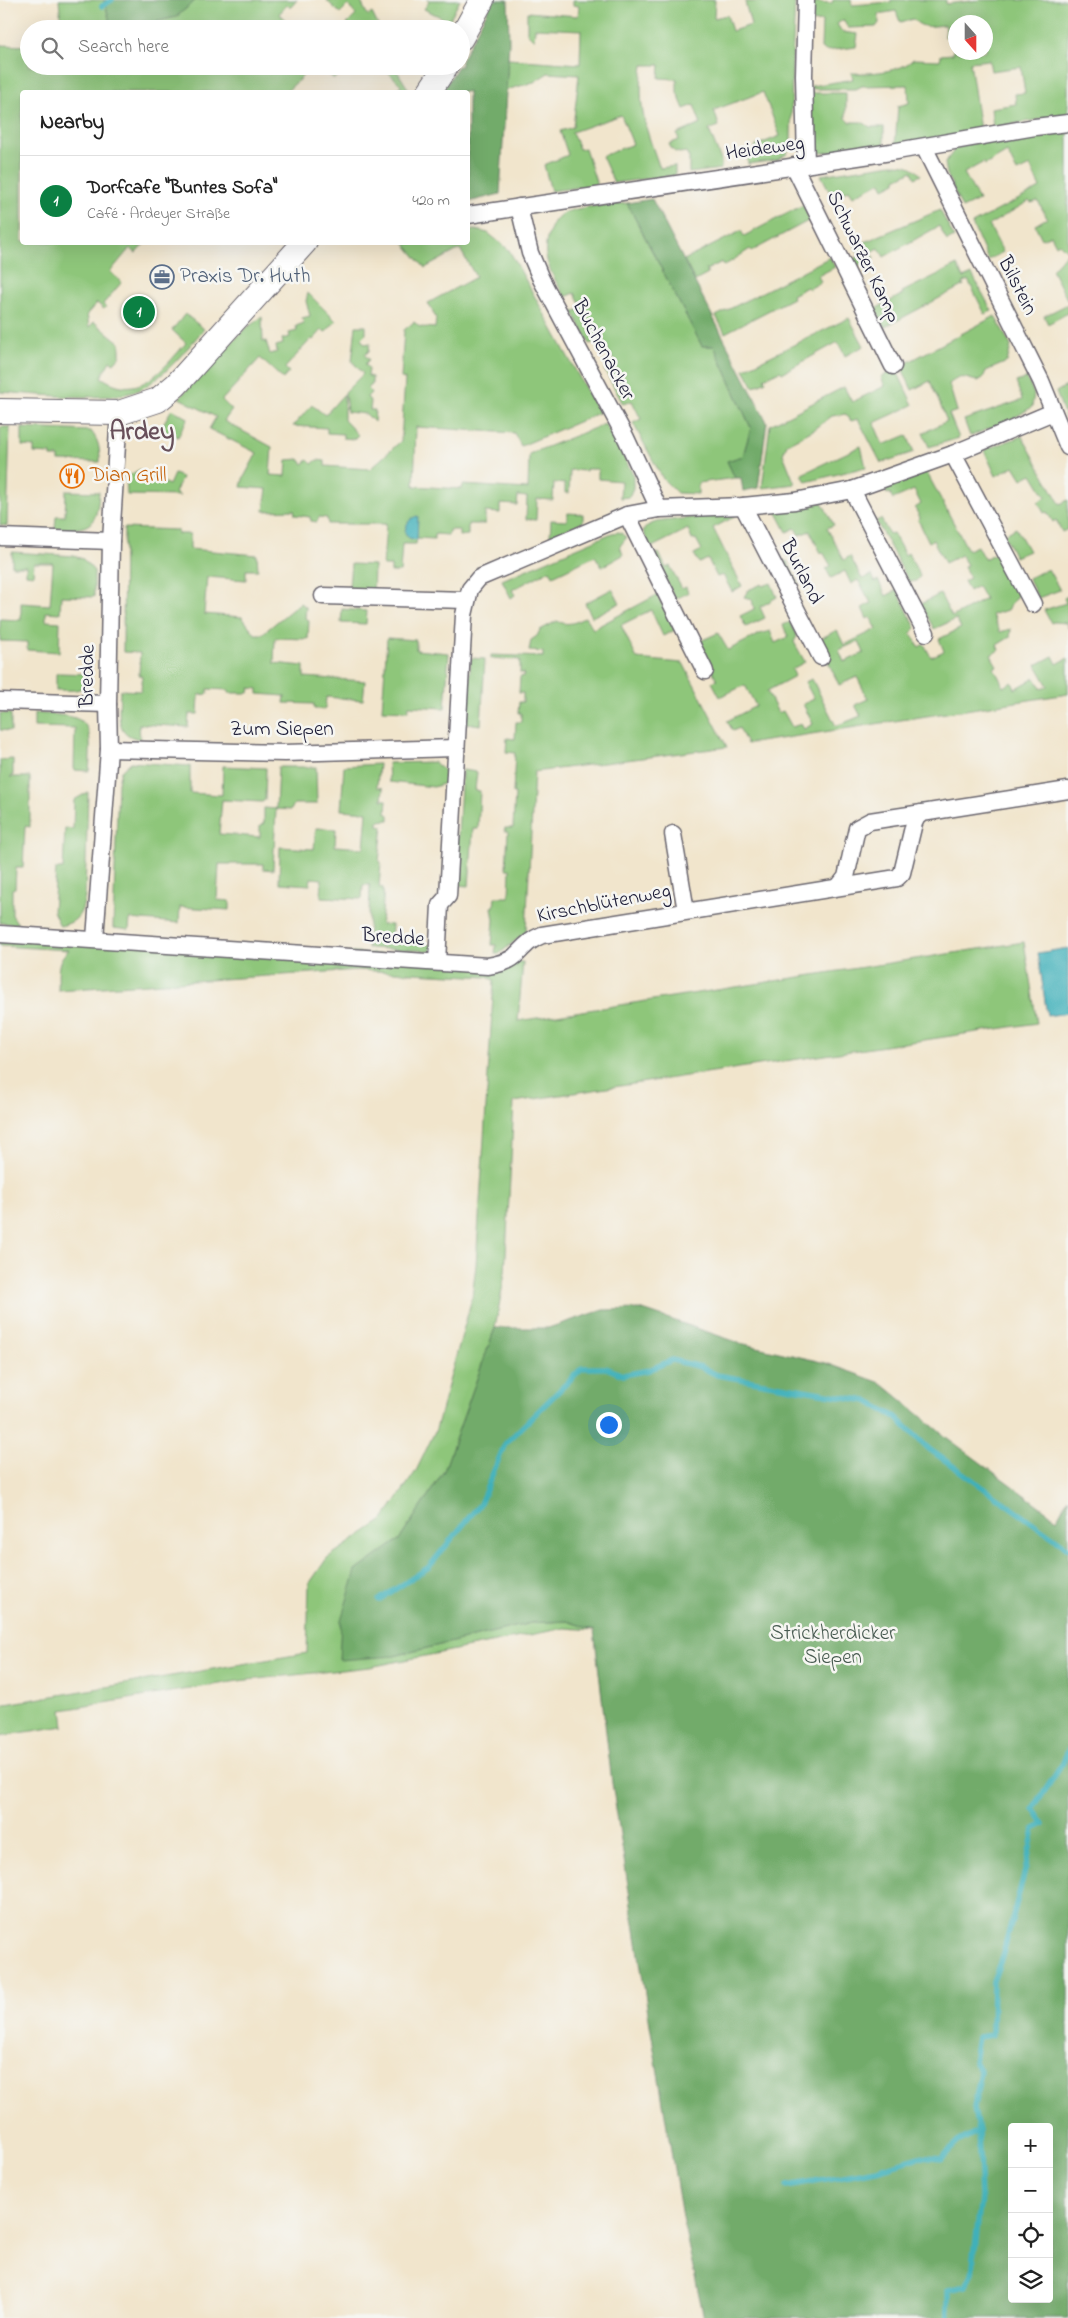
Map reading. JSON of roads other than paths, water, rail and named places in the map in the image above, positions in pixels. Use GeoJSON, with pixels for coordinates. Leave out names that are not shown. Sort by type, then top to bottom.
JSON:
{"type":"FeatureCollection","features":[{"type":"Feature","properties":{"kind":"main road"},"geometry":{"type":"LineString","coordinates":[[470,22],[482,0]]}},
{"type":"Feature","properties":{"kind":"main road"},"geometry":{"type":"LineString","coordinates":[[430,90],[440,75]]}},
{"type":"Feature","properties":{"kind":"main road"},"geometry":{"type":"LineString","coordinates":[[0,411],[119,413],[158,400],[176,385],[302,245]]}},
{"type":"Feature","properties":{"kind":"street"},"geometry":{"type":"LineString","coordinates":[[800,166],[806,0]]}},
{"type":"Feature","properties":{"kind":"street","name":"Heideweg"},"geometry":{"type":"LineString","coordinates":[[470,215],[924,147],[1035,127],[1068,124]]}},
{"type":"Feature","properties":{"kind":"street","name":"Bilstein"},"geometry":{"type":"LineString","coordinates":[[924,147],[1041,381],[1068,447]]}},
{"type":"Feature","properties":{"kind":"street","name":"Schwarzer Kamp"},"geometry":{"type":"LineString","coordinates":[[800,166],[893,366]]}},
{"type":"Feature","properties":{"kind":"street","name":"Buchenacker"},"geometry":{"type":"LineString","coordinates":[[519,207],[530,253],[541,279],[621,429],[660,509]]}},
{"type":"Feature","properties":{"kind":"street"},"geometry":{"type":"LineString","coordinates":[[437,962],[440,906],[448,896],[464,615],[470,589],[479,578],[626,515],[660,509],[743,506],[795,501],[852,490],[953,454],[1053,412]]}},
{"type":"Feature","properties":{"kind":"street","name":"Bredde"},"geometry":{"type":"LineString","coordinates":[[96,939],[109,749],[111,541],[119,413]]}},
{"type":"Feature","properties":{"kind":"street"},"geometry":{"type":"LineString","coordinates":[[953,454],[1033,604]]}},
{"type":"Feature","properties":{"kind":"street"},"geometry":{"type":"LineString","coordinates":[[852,490],[926,633]]}},
{"type":"Feature","properties":{"kind":"street","name":"Burland"},"geometry":{"type":"LineString","coordinates":[[743,506],[821,657]]}},
{"type":"Feature","properties":{"kind":"street"},"geometry":{"type":"LineString","coordinates":[[626,515],[704,670]]}},
{"type":"Feature","properties":{"kind":"street"},"geometry":{"type":"LineString","coordinates":[[0,537],[111,541]]}},
{"type":"Feature","properties":{"kind":"street"},"geometry":{"type":"LineString","coordinates":[[323,596],[466,600]]}},
{"type":"Feature","properties":{"kind":"street"},"geometry":{"type":"LineString","coordinates":[[0,701],[108,704]]}},
{"type":"Feature","properties":{"kind":"street","name":"Zum Siepen"},"geometry":{"type":"LineString","coordinates":[[109,749],[285,753],[455,748]]}},
{"type":"Feature","properties":{"kind":"street"},"geometry":{"type":"LineString","coordinates":[[839,886],[846,877],[857,828],[870,821],[1068,790]]}},
{"type":"Feature","properties":{"kind":"street","name":"Kirschblütenweg"},"geometry":{"type":"LineString","coordinates":[[508,960],[517,955],[525,944],[542,935],[900,877],[914,823],[922,813]]}},
{"type":"Feature","properties":{"kind":"street","name":"Kirschblütenweg"},"geometry":{"type":"LineString","coordinates":[[673,834],[686,911]]}},
{"type":"Feature","properties":{"kind":"street","name":"Bredde"},"geometry":{"type":"LineString","coordinates":[[0,934],[488,966],[508,960]]}},
{"type":"Feature","properties":{"kind":"water"},"geometry":{"type":"Polygon","coordinates":[[[418,516],[417,540],[409,538],[405,533],[408,522],[418,516]]]}},
{"type":"Feature","properties":{"kind":"water"},"geometry":{"type":"Polygon","coordinates":[[[1068,948],[1068,1013],[1047,1016],[1038,953],[1068,948]]]}},
{"type":"Feature","properties":{"kind":"waterway"},"geometry":{"type":"LineString","coordinates":[[102,6],[112,0]]}},
{"type":"Feature","properties":{"kind":"waterway"},"geometry":{"type":"LineString","coordinates":[[379,1600],[429,1567],[480,1504],[505,1444],[582,1368],[606,1368],[623,1375],[649,1370],[672,1360],[701,1367],[717,1375],[867,1401],[896,1417],[929,1449],[1068,1548]]}},
{"type":"Feature","properties":{"kind":"waterway"},"geometry":{"type":"LineString","coordinates":[[948,2318],[948,2290],[966,2286],[972,2274],[981,2197],[978,2131],[974,2108],[981,2071],[974,2062],[978,2037],[992,2035],[993,1981],[1002,1957],[1034,1829],[1044,1824],[1033,1809],[1063,1763],[1068,1750]]}},
{"type":"Feature","properties":{"kind":"waterway"},"geometry":{"type":"LineString","coordinates":[[787,2186],[877,2170],[919,2157],[941,2159],[958,2142],[978,2131]]}},
{"type":"Feature","properties":{"kind":"place","name":"Praxis Dr. Huth"},"geometry":{"type":"Point","coordinates":[162,277]}},
{"type":"Feature","properties":{"kind":"place","name":"Dorfcafe \"Buntes Sofa\""},"geometry":{"type":"Point","coordinates":[139,312]}},
{"type":"Feature","properties":{"kind":"place","name":"Dian Grill"},"geometry":{"type":"Point","coordinates":[72,476]}},
{"type":"Feature","properties":{"kind":"district","name":"Ardey"},"geometry":{"type":"Point","coordinates":[142,433]}},
{"type":"Feature","properties":{"kind":"park label","name":"Strickherdicker Siepen"},"geometry":{"type":"Point","coordinates":[833,1646]}}]}
